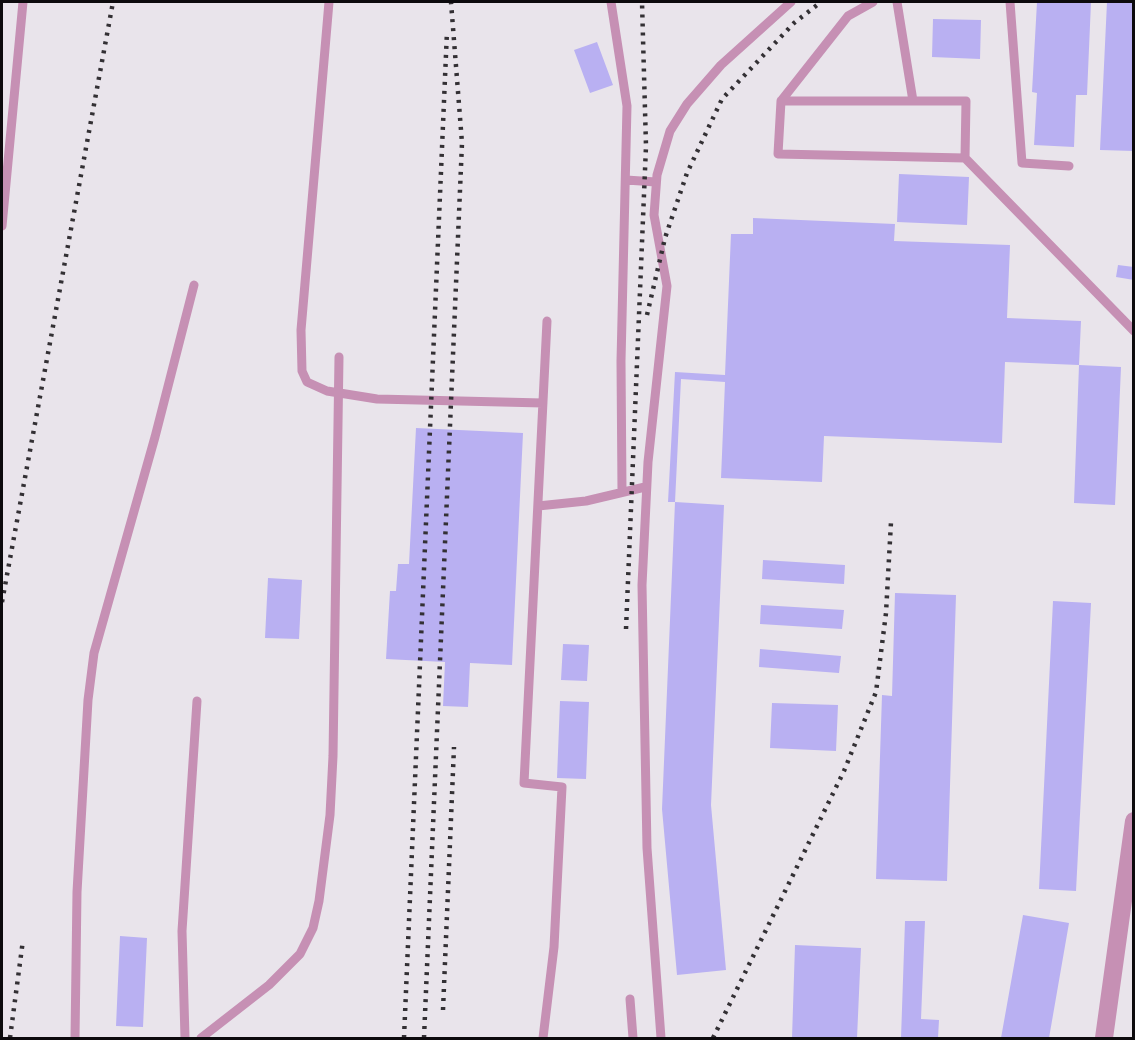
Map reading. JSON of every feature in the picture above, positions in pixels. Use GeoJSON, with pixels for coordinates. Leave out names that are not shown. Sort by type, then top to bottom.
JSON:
{"type":"FeatureCollection","features":[{"type":"Feature","properties":{"kind":"street"},"geometry":{"type":"LineString","coordinates":[[1104,1038],[1134,821]]}},
{"type":"Feature","properties":{"kind":"lane"},"geometry":{"type":"LineString","coordinates":[[2,226],[23,2]]}},
{"type":"Feature","properties":{"kind":"lane"},"geometry":{"type":"LineString","coordinates":[[329,2],[311,190],[301,348],[302,371],[307,382],[318,389],[377,399],[543,404]]}},
{"type":"Feature","properties":{"kind":"lane"},"geometry":{"type":"LineString","coordinates":[[611,2],[626,97],[620,437],[622,492]]}},
{"type":"Feature","properties":{"kind":"lane"},"geometry":{"type":"LineString","coordinates":[[661,1038],[646,817],[642,585],[645,487],[667,285],[654,215],[656,182],[666,140],[687,105],[721,65],[790,2]]}},
{"type":"Feature","properties":{"kind":"lane"},"geometry":{"type":"LineString","coordinates":[[873,2],[848,16],[781,102],[778,154],[965,158],[1134,331]]}},
{"type":"Feature","properties":{"kind":"lane"},"geometry":{"type":"LineString","coordinates":[[897,2],[913,101]]}},
{"type":"Feature","properties":{"kind":"lane"},"geometry":{"type":"LineString","coordinates":[[1010,2],[1022,163],[1069,166]]}},
{"type":"Feature","properties":{"kind":"lane"},"geometry":{"type":"LineString","coordinates":[[781,102],[966,101],[965,158]]}},
{"type":"Feature","properties":{"kind":"lane"},"geometry":{"type":"LineString","coordinates":[[626,180],[656,182]]}},
{"type":"Feature","properties":{"kind":"lane"},"geometry":{"type":"LineString","coordinates":[[75,1038],[77,892],[87,712],[94,653],[155,437],[194,285]]}},
{"type":"Feature","properties":{"kind":"lane"},"geometry":{"type":"LineString","coordinates":[[543,1038],[554,947],[562,787],[524,783],[548,321]]}},
{"type":"Feature","properties":{"kind":"lane"},"geometry":{"type":"LineString","coordinates":[[201,1038],[294,962],[306,945],[316,915],[327,838],[333,756],[339,357]]}},
{"type":"Feature","properties":{"kind":"lane"},"geometry":{"type":"LineString","coordinates":[[538,506],[568,504],[645,487]]}},
{"type":"Feature","properties":{"kind":"lane"},"geometry":{"type":"LineString","coordinates":[[185,1038],[182,931],[197,701]]}},
{"type":"Feature","properties":{"kind":"lane"},"geometry":{"type":"LineString","coordinates":[[630,999],[633,1038]]}},
{"type":"Feature","properties":{"kind":"building"},"geometry":{"type":"Polygon","coordinates":[[[1037,2],[1091,2],[1087,95],[1076,95],[1074,147],[1034,145],[1037,93],[1032,92],[1037,2]]]}},
{"type":"Feature","properties":{"kind":"building"},"geometry":{"type":"Polygon","coordinates":[[[1107,2],[1134,2],[1134,151],[1100,150],[1107,2]]]}},
{"type":"Feature","properties":{"kind":"building"},"geometry":{"type":"Polygon","coordinates":[[[933,19],[981,20],[980,59],[932,57],[933,19]]]}},
{"type":"Feature","properties":{"kind":"building"},"geometry":{"type":"Polygon","coordinates":[[[597,42],[613,85],[590,93],[574,50],[597,42]]]}},
{"type":"Feature","properties":{"kind":"building"},"geometry":{"type":"Polygon","coordinates":[[[899,174],[969,177],[967,225],[897,222],[899,174]]]}},
{"type":"Feature","properties":{"kind":"building"},"geometry":{"type":"Polygon","coordinates":[[[753,218],[895,224],[894,241],[1010,245],[1007,318],[1081,321],[1079,365],[1005,362],[1002,443],[824,436],[822,482],[721,478],[725,382],[681,379],[675,502],[668,502],[675,372],[725,375],[731,234],[753,234],[753,218]]]}},
{"type":"Feature","properties":{"kind":"building"},"geometry":{"type":"Polygon","coordinates":[[[1118,265],[1134,267],[1134,280],[1116,277],[1118,265]]]}},
{"type":"Feature","properties":{"kind":"building"},"geometry":{"type":"Polygon","coordinates":[[[1079,365],[1121,367],[1115,505],[1074,503],[1079,365]]]}},
{"type":"Feature","properties":{"kind":"building"},"geometry":{"type":"Polygon","coordinates":[[[416,428],[523,433],[512,665],[470,663],[468,707],[443,706],[445,662],[386,659],[390,591],[396,591],[398,564],[409,564],[416,428]]]}},
{"type":"Feature","properties":{"kind":"building"},"geometry":{"type":"Polygon","coordinates":[[[675,502],[724,505],[711,805],[726,970],[677,975],[662,809],[675,502]]]}},
{"type":"Feature","properties":{"kind":"building"},"geometry":{"type":"Polygon","coordinates":[[[763,560],[845,565],[844,584],[762,579],[763,560]]]}},
{"type":"Feature","properties":{"kind":"building"},"geometry":{"type":"Polygon","coordinates":[[[268,578],[302,580],[299,639],[265,638],[268,578]]]}},
{"type":"Feature","properties":{"kind":"building"},"geometry":{"type":"Polygon","coordinates":[[[895,593],[956,595],[947,881],[876,879],[882,695],[892,696],[895,593]]]}},
{"type":"Feature","properties":{"kind":"building"},"geometry":{"type":"Polygon","coordinates":[[[1053,601],[1091,603],[1076,891],[1039,889],[1053,601]]]}},
{"type":"Feature","properties":{"kind":"building"},"geometry":{"type":"Polygon","coordinates":[[[761,605],[844,610],[842,629],[760,624],[761,605]]]}},
{"type":"Feature","properties":{"kind":"building"},"geometry":{"type":"Polygon","coordinates":[[[563,644],[589,645],[587,681],[561,680],[563,644]]]}},
{"type":"Feature","properties":{"kind":"building"},"geometry":{"type":"Polygon","coordinates":[[[760,649],[841,656],[839,673],[759,667],[760,649]]]}},
{"type":"Feature","properties":{"kind":"building"},"geometry":{"type":"Polygon","coordinates":[[[560,701],[589,702],[586,779],[557,778],[560,701]]]}},
{"type":"Feature","properties":{"kind":"building"},"geometry":{"type":"Polygon","coordinates":[[[772,703],[838,705],[836,751],[770,748],[772,703]]]}},
{"type":"Feature","properties":{"kind":"building"},"geometry":{"type":"Polygon","coordinates":[[[1023,915],[1069,923],[1049,1038],[1001,1038],[1023,915]]]}},
{"type":"Feature","properties":{"kind":"building"},"geometry":{"type":"Polygon","coordinates":[[[905,921],[925,921],[921,1019],[939,1020],[938,1038],[901,1038],[905,921]]]}},
{"type":"Feature","properties":{"kind":"building"},"geometry":{"type":"Polygon","coordinates":[[[120,936],[147,938],[143,1027],[116,1026],[120,936]]]}},
{"type":"Feature","properties":{"kind":"building"},"geometry":{"type":"Polygon","coordinates":[[[795,945],[861,948],[857,1038],[792,1038],[795,945]]]}},
{"type":"Feature","properties":{"kind":"railway"},"geometry":{"type":"LineString","coordinates":[[2,602],[113,2]]}},
{"type":"Feature","properties":{"kind":"railway"},"geometry":{"type":"LineString","coordinates":[[424,1038],[462,143],[451,2]]}},
{"type":"Feature","properties":{"kind":"railway"},"geometry":{"type":"LineString","coordinates":[[626,629],[646,146],[642,2]]}},
{"type":"Feature","properties":{"kind":"railway"},"geometry":{"type":"LineString","coordinates":[[647,315],[665,238],[687,173],[722,99],[794,23],[821,2]]}},
{"type":"Feature","properties":{"kind":"railway"},"geometry":{"type":"LineString","coordinates":[[404,1038],[447,31]]}},
{"type":"Feature","properties":{"kind":"railway"},"geometry":{"type":"LineString","coordinates":[[713,1038],[844,771],[876,692],[886,613],[891,522]]}},
{"type":"Feature","properties":{"kind":"railway"},"geometry":{"type":"LineString","coordinates":[[443,1010],[454,747]]}},
{"type":"Feature","properties":{"kind":"railway"},"geometry":{"type":"LineString","coordinates":[[10,1038],[23,940]]}}]}
